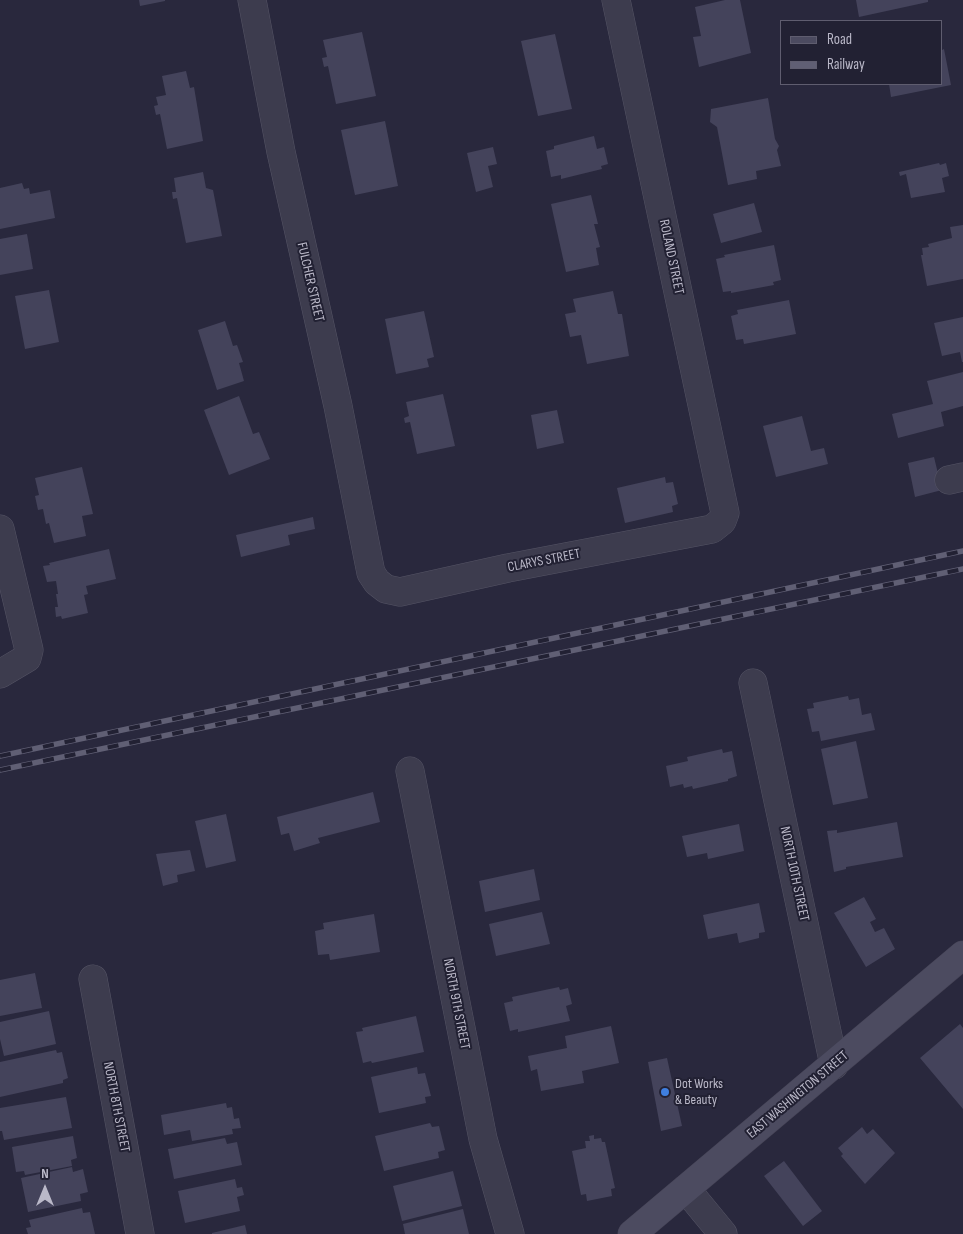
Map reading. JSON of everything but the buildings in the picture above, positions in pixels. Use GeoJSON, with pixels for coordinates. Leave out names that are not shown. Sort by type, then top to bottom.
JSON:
{"type":"FeatureCollection","features":[{"type":"Feature","properties":{"kind":"main road","name":"EAST WASHINGTON STREET"},"geometry":{"type":"LineString","coordinates":[[632,1234],[834,1065],[960,964]]}},
{"type":"Feature","properties":{"kind":"street","name":"FULCHER STREET"},"geometry":{"type":"LineString","coordinates":[[252,0],[281,152],[338,406],[369,564]]}},
{"type":"Feature","properties":{"kind":"street","name":"ROLAND STREET"},"geometry":{"type":"LineString","coordinates":[[616,0],[725,513]]}},
{"type":"Feature","properties":{"kind":"street","name":"CLARYS STREET"},"geometry":{"type":"LineString","coordinates":[[369,564],[371,573],[377,582],[386,589],[400,592],[508,568],[712,530],[722,521],[725,513]]}},
{"type":"Feature","properties":{"kind":"street"},"geometry":{"type":"LineString","coordinates":[[0,529],[29,650],[27,658],[0,674]]}},
{"type":"Feature","properties":{"kind":"street","name":"NORTH 10TH STREET"},"geometry":{"type":"LineString","coordinates":[[753,683],[834,1065]]}},
{"type":"Feature","properties":{"kind":"street","name":"NORTH 9TH STREET"},"geometry":{"type":"LineString","coordinates":[[410,771],[483,1138],[510,1234]]}},
{"type":"Feature","properties":{"kind":"street","name":"NORTH 8TH STREET"},"geometry":{"type":"LineString","coordinates":[[93,979],[140,1234]]}},
{"type":"Feature","properties":{"kind":"street"},"geometry":{"type":"LineString","coordinates":[[686,1189],[723,1234]]}},
{"type":"Feature","properties":{"kind":"railway"},"geometry":{"type":"LineString","coordinates":[[0,756],[963,551]]}},
{"type":"Feature","properties":{"kind":"railway"},"geometry":{"type":"LineString","coordinates":[[0,770],[963,569]]}},
{"type":"Feature","properties":{"kind":"place","name":"Dot Works & Beauty"},"geometry":{"type":"Point","coordinates":[665,1092]}}]}
